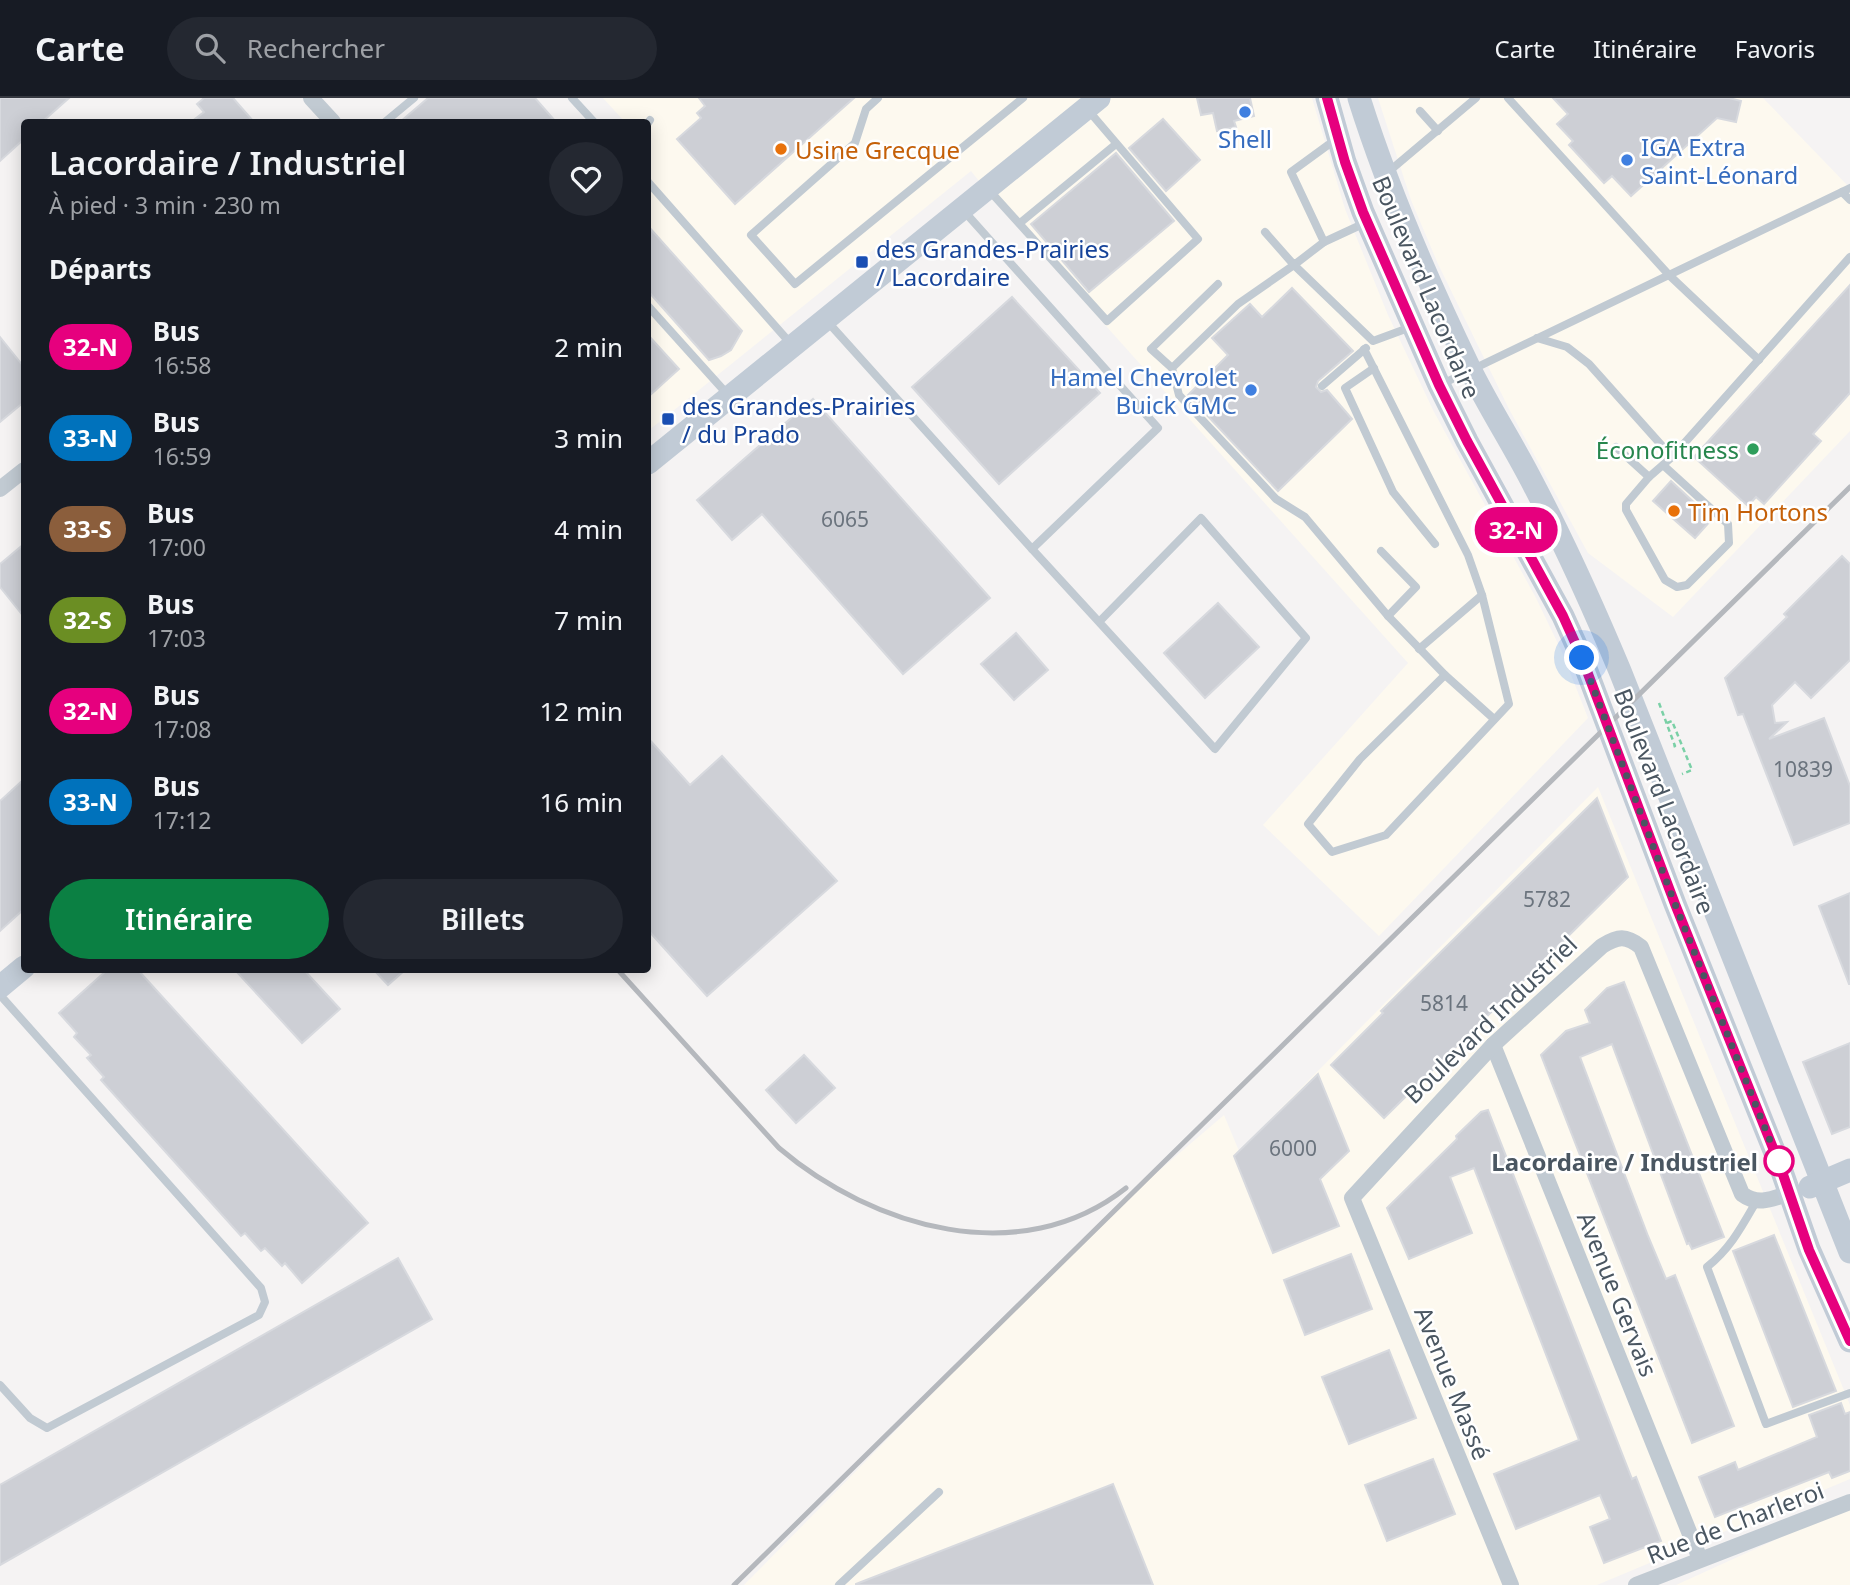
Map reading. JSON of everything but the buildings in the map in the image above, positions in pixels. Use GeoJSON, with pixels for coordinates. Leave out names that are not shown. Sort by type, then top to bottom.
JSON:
{"type":"FeatureCollection","features":[{"type":"Feature","properties":{"kind":"main road","name":"Boulevard Lacordaire"},"geometry":{"type":"LineString","coordinates":[[1327,98],[1339,142],[1367,221],[1439,385],[1563,616],[1582,658],[1675,904],[1790,1194],[1809,1250],[1850,1341]]}},
{"type":"Feature","properties":{"kind":"main road","name":"Boulevard Lacordaire"},"geometry":{"type":"LineString","coordinates":[[1359,98],[1415,247],[1470,370],[1529,476],[1597,616],[1850,1252]]}},
{"type":"Feature","properties":{"kind":"main road"},"geometry":{"type":"LineString","coordinates":[[651,461],[1092,103]]}},
{"type":"Feature","properties":{"kind":"main road"},"geometry":{"type":"LineString","coordinates":[[0,987],[21,970]]}},
{"type":"Feature","properties":{"kind":"main road"},"geometry":{"type":"LineString","coordinates":[[1790,1194],[1850,1170]]}},
{"type":"Feature","properties":{"kind":"street"},"geometry":{"type":"LineString","coordinates":[[312,98],[330,119]]}},
{"type":"Feature","properties":{"kind":"street"},"geometry":{"type":"LineString","coordinates":[[0,489],[21,472]]}},
{"type":"Feature","properties":{"kind":"street","name":"Boulevard Industriel"},"geometry":{"type":"LineString","coordinates":[[1352,1198],[1493,1045],[1602,946],[1616,937],[1630,938],[1641,947],[1737,1187],[1742,1194],[1756,1202]]}},
{"type":"Feature","properties":{"kind":"street","name":"Avenue Gervais"},"geometry":{"type":"LineString","coordinates":[[1493,1045],[1700,1559]]}},
{"type":"Feature","properties":{"kind":"street"},"geometry":{"type":"LineString","coordinates":[[1756,1202],[1790,1194]]}},
{"type":"Feature","properties":{"kind":"street","name":"Avenue Massé"},"geometry":{"type":"LineString","coordinates":[[1352,1198],[1511,1585]]}},
{"type":"Feature","properties":{"kind":"street","name":"Rue de Charleroi"},"geometry":{"type":"LineString","coordinates":[[1636,1585],[1850,1502]]}},
{"type":"Feature","properties":{"kind":"lane"},"geometry":{"type":"LineString","coordinates":[[389,119],[414,98]]}},
{"type":"Feature","properties":{"kind":"lane"},"geometry":{"type":"LineString","coordinates":[[572,98],[591,119]]}},
{"type":"Feature","properties":{"kind":"lane"},"geometry":{"type":"LineString","coordinates":[[878,98],[866,109],[855,143],[751,235],[795,284],[1023,98]]}},
{"type":"Feature","properties":{"kind":"lane"},"geometry":{"type":"LineString","coordinates":[[1386,174],[1476,98]]}},
{"type":"Feature","properties":{"kind":"lane"},"geometry":{"type":"LineString","coordinates":[[1508,98],[1669,275],[1759,360]]}},
{"type":"Feature","properties":{"kind":"lane"},"geometry":{"type":"LineString","coordinates":[[988,189],[1107,321],[1198,239],[1116,144],[1092,103]]}},
{"type":"Feature","properties":{"kind":"lane"},"geometry":{"type":"LineString","coordinates":[[1420,111],[1438,131]]}},
{"type":"Feature","properties":{"kind":"lane"},"geometry":{"type":"LineString","coordinates":[[1324,242],[1291,172],[1328,145],[1339,142]]}},
{"type":"Feature","properties":{"kind":"lane"},"geometry":{"type":"LineString","coordinates":[[1020,223],[1116,144]]}},
{"type":"Feature","properties":{"kind":"lane"},"geometry":{"type":"LineString","coordinates":[[651,185],[793,347]]}},
{"type":"Feature","properties":{"kind":"lane"},"geometry":{"type":"LineString","coordinates":[[1439,385],[1846,190],[1850,200]]}},
{"type":"Feature","properties":{"kind":"lane"},"geometry":{"type":"LineString","coordinates":[[963,210],[1158,428],[1032,549]]}},
{"type":"Feature","properties":{"kind":"lane"},"geometry":{"type":"LineString","coordinates":[[1172,368],[1238,304],[1324,242],[1367,221]]}},
{"type":"Feature","properties":{"kind":"lane"},"geometry":{"type":"LineString","coordinates":[[1265,232],[1294,265],[1373,341]]}},
{"type":"Feature","properties":{"kind":"lane"},"geometry":{"type":"LineString","coordinates":[[1663,465],[1728,524],[1731,533],[1729,543],[1687,585],[1677,587],[1665,580],[1626,510],[1626,504],[1648,477],[1672,457],[1850,257]]}},
{"type":"Feature","properties":{"kind":"lane"},"geometry":{"type":"LineString","coordinates":[[1217,284],[1151,349],[1172,368],[1179,395],[1276,499],[1305,517],[1388,616],[1445,675],[1494,719]]}},
{"type":"Feature","properties":{"kind":"lane"},"geometry":{"type":"LineString","coordinates":[[651,309],[730,397]]}},
{"type":"Feature","properties":{"kind":"lane"},"geometry":{"type":"LineString","coordinates":[[826,320],[1032,549],[1215,749],[1306,638],[1201,518],[1099,622]]}},
{"type":"Feature","properties":{"kind":"lane"},"geometry":{"type":"LineString","coordinates":[[1322,386],[1373,341],[1414,325]]}},
{"type":"Feature","properties":{"kind":"lane"},"geometry":{"type":"LineString","coordinates":[[1537,338],[1567,346],[1589,364],[1672,457]]}},
{"type":"Feature","properties":{"kind":"lane"},"geometry":{"type":"LineString","coordinates":[[1364,349],[1468,555],[1482,595],[1509,704],[1386,835],[1332,852],[1308,824],[1360,759],[1445,675]]}},
{"type":"Feature","properties":{"kind":"lane"},"geometry":{"type":"LineString","coordinates":[[1374,368],[1345,388],[1393,492],[1435,544]]}},
{"type":"Feature","properties":{"kind":"lane"},"geometry":{"type":"LineString","coordinates":[[1616,447],[1648,477]]}},
{"type":"Feature","properties":{"kind":"lane"},"geometry":{"type":"LineString","coordinates":[[1381,551],[1416,587],[1388,616]]}},
{"type":"Feature","properties":{"kind":"lane"},"geometry":{"type":"LineString","coordinates":[[1419,649],[1482,595]]}},
{"type":"Feature","properties":{"kind":"lane"},"geometry":{"type":"LineString","coordinates":[[0,995],[261,1288],[265,1302],[259,1315],[47,1428],[30,1418],[0,1385]]}},
{"type":"Feature","properties":{"kind":"lane"},"geometry":{"type":"LineString","coordinates":[[1756,1202],[1734,1241],[1724,1254],[1707,1267],[1766,1424],[1850,1393]]}},
{"type":"Feature","properties":{"kind":"lane"},"geometry":{"type":"LineString","coordinates":[[838,1585],[939,1492]]}},
{"type":"Feature","properties":{"kind":"path"},"geometry":{"type":"LineString","coordinates":[[1659,703],[1675,746]]}},
{"type":"Feature","properties":{"kind":"path"},"geometry":{"type":"LineString","coordinates":[[1667,723],[1672,721],[1688,758],[1692,770],[1686,772]]}},
{"type":"Feature","properties":{"kind":"shaded area"},"geometry":{"type":"Polygon","coordinates":[[[603,98],[1312,98],[1345,209],[1388,315],[1434,412],[1536,598],[1562,652],[1588,718],[1379,936],[1263,825],[1408,663],[1003,211],[971,171],[651,429],[651,119],[622,119],[603,98]]]}},
{"type":"Feature","properties":{"kind":"shaded area"},"geometry":{"type":"Polygon","coordinates":[[[1378,98],[1763,98],[1850,188],[1850,431],[1673,617],[1588,553],[1509,409],[1438,264],[1411,200],[1378,98]]]}},
{"type":"Feature","properties":{"kind":"shaded area"},"geometry":{"type":"Polygon","coordinates":[[[1598,787],[1850,1405],[1850,1479],[1597,1585],[744,1585],[1113,1210],[1224,1115],[1239,1151],[1598,787]]]}},
{"type":"Feature","properties":{"kind":"shaded area"},"geometry":{"type":"Polygon","coordinates":[[[1850,1506],[1850,1585],[1676,1585],[1850,1506]]]}},
{"type":"Feature","properties":{"kind":"railway"},"geometry":{"type":"LineString","coordinates":[[734,1585],[1850,487]]}},
{"type":"Feature","properties":{"kind":"railway"},"geometry":{"type":"LineString","coordinates":[[621,973],[779,1148],[817,1176],[858,1200],[902,1218],[948,1229],[995,1233],[1041,1228],[1085,1213],[1126,1188]]}},
{"type":"Feature","properties":{"kind":"bus line","name":"32-N"},"geometry":{"type":"LineString","coordinates":[[1327,98],[1345,162],[1363,212],[1439,385],[1563,616],[1582,658],[1675,904],[1779,1163],[1809,1250],[1850,1341]]}},
{"type":"Feature","properties":{"kind":"place","name":"Shell"},"geometry":{"type":"Point","coordinates":[1245,112]}},
{"type":"Feature","properties":{"kind":"place","name":"Usine Grecque"},"geometry":{"type":"Point","coordinates":[781,149]}},
{"type":"Feature","properties":{"kind":"place","name":"IGA Extra Saint-Léonard"},"geometry":{"type":"Point","coordinates":[1627,160]}},
{"type":"Feature","properties":{"kind":"place","name":"des Grandes-Prairies / Lacordaire"},"geometry":{"type":"Point","coordinates":[862,262]}},
{"type":"Feature","properties":{"kind":"place","name":"Hamel Chevrolet Buick GMC"},"geometry":{"type":"Point","coordinates":[1251,390]}},
{"type":"Feature","properties":{"kind":"place","name":"des Grandes-Prairies / du Prado"},"geometry":{"type":"Point","coordinates":[668,419]}},
{"type":"Feature","properties":{"kind":"place","name":"Éconofitness"},"geometry":{"type":"Point","coordinates":[1753,449]}},
{"type":"Feature","properties":{"kind":"place","name":"Tim Hortons"},"geometry":{"type":"Point","coordinates":[1674,511]}},
{"type":"Feature","properties":{"kind":"place","name":"Lacordaire / Industriel"},"geometry":{"type":"Point","coordinates":[1779,1161]}},
{"type":"Feature","properties":{"kind":"route"},"geometry":{"type":"LineString","coordinates":[[1582,658],[1675,904],[1779,1161]]}}]}
